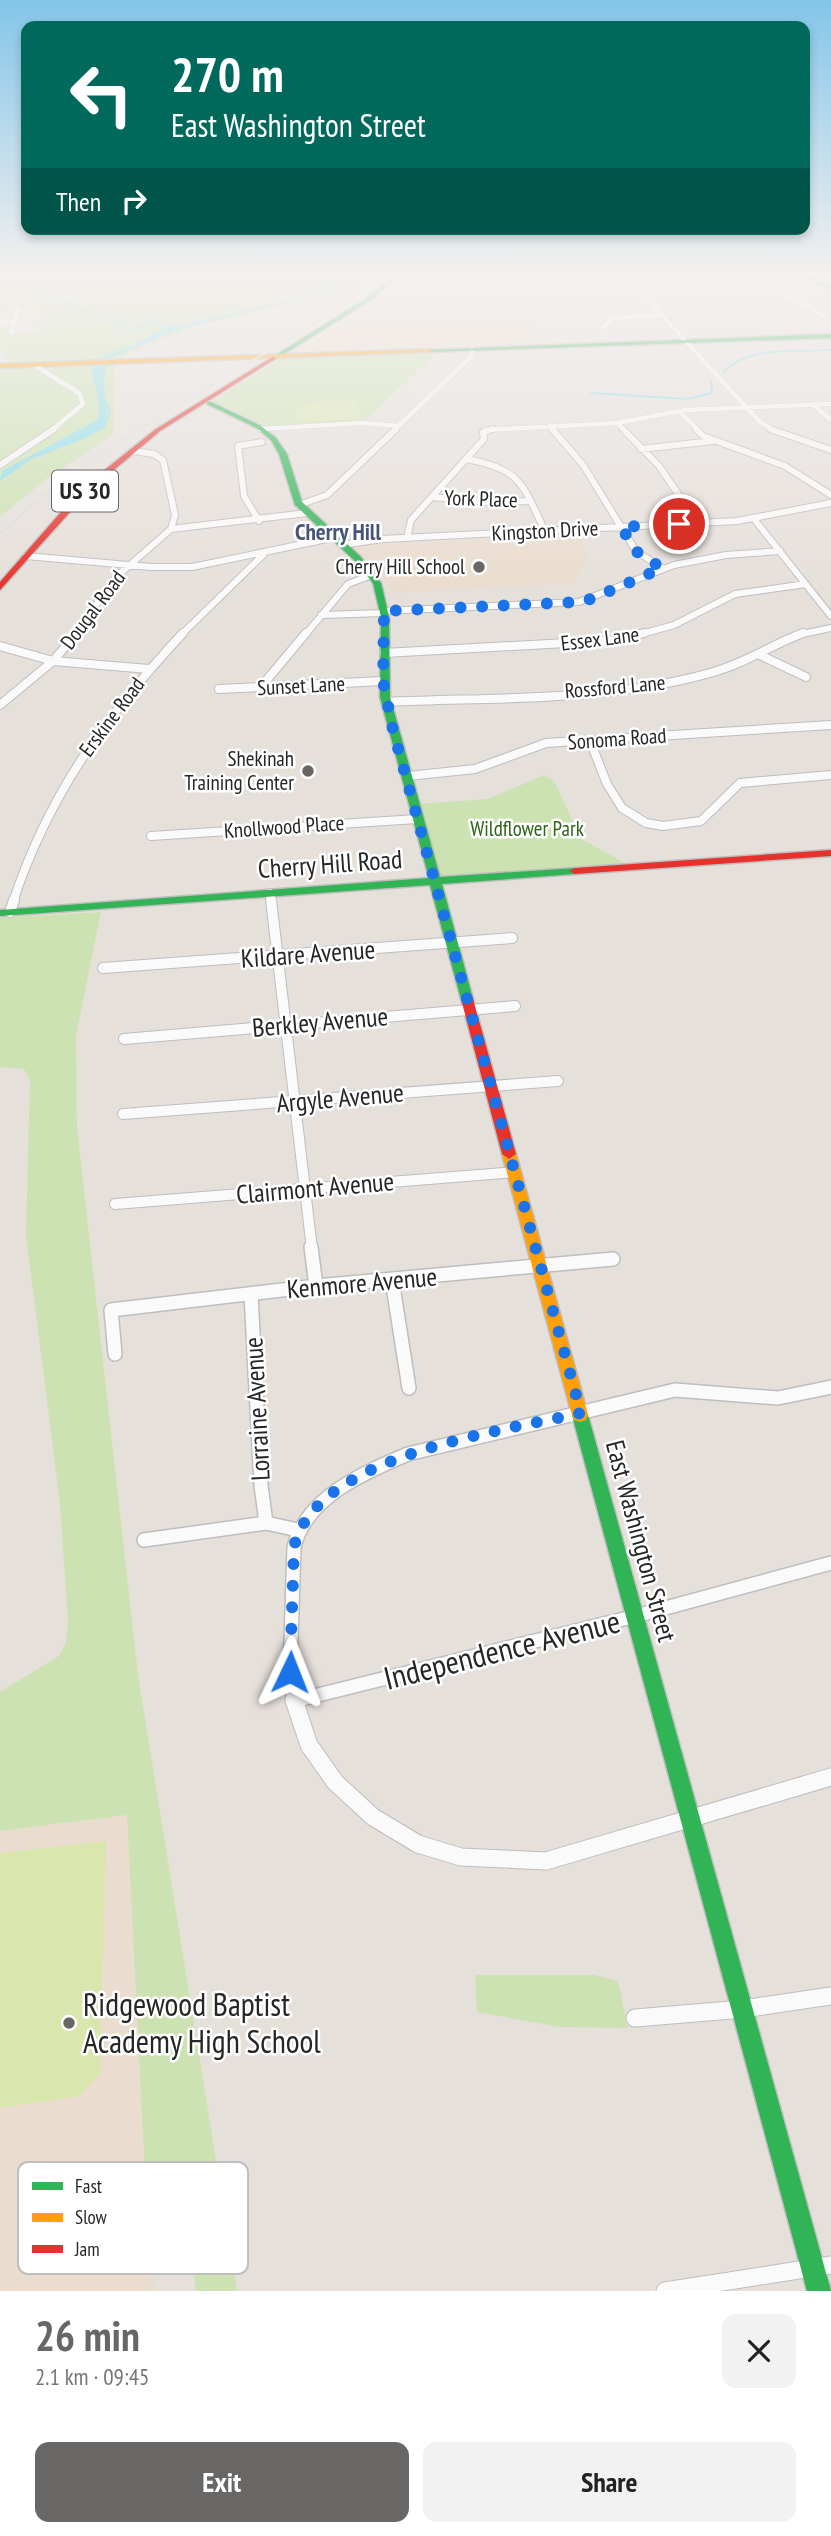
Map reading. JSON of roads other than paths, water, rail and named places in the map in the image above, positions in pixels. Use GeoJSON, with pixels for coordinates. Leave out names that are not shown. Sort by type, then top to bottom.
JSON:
{"type":"FeatureCollection","features":[{"type":"Feature","properties":{"kind":"main road","name":"US 30"},"geometry":{"type":"LineString","coordinates":[[0,587],[85,490],[153,436],[240,380]]}},
{"type":"Feature","properties":{"kind":"main road","name":"US 30"},"geometry":{"type":"LineString","coordinates":[[206,402],[240,380]]}},
{"type":"Feature","properties":{"kind":"main road","name":"East Washington Street"},"geometry":{"type":"LineString","coordinates":[[206,402],[264,433],[279,446],[287,467],[291,491],[303,509],[372,575],[384,612],[383,681],[417,819],[743,2009],[822,2267],[820,2291]]}},
{"type":"Feature","properties":{"kind":"main road","name":"Cherry Hill Road"},"geometry":{"type":"LineString","coordinates":[[5,913],[831,853]]}},
{"type":"Feature","properties":{"kind":"street"},"geometry":{"type":"LineString","coordinates":[[1,463],[66,421],[83,404],[79,393],[58,380]]}},
{"type":"Feature","properties":{"kind":"street"},"geometry":{"type":"LineString","coordinates":[[133,451],[154,454],[163,460],[175,515],[171,529],[259,521],[303,509],[327,495],[447,380]]}},
{"type":"Feature","properties":{"kind":"street"},"geometry":{"type":"LineString","coordinates":[[721,380],[766,427],[831,450]]}},
{"type":"Feature","properties":{"kind":"street"},"geometry":{"type":"LineString","coordinates":[[812,404],[831,420]]}},
{"type":"Feature","properties":{"kind":"street"},"geometry":{"type":"LineString","coordinates":[[407,538],[411,520],[484,439],[483,432],[487,429],[617,423],[679,411],[831,404]]}},
{"type":"Feature","properties":{"kind":"street"},"geometry":{"type":"LineString","coordinates":[[679,411],[696,431],[713,441],[785,466],[831,495]]}},
{"type":"Feature","properties":{"kind":"street"},"geometry":{"type":"LineString","coordinates":[[617,423],[659,466],[698,523]]}},
{"type":"Feature","properties":{"kind":"street"},"geometry":{"type":"LineString","coordinates":[[259,521],[244,496],[238,446],[264,433],[361,424],[399,426]]}},
{"type":"Feature","properties":{"kind":"street"},"geometry":{"type":"LineString","coordinates":[[550,426],[583,465],[638,553],[662,568]]}},
{"type":"Feature","properties":{"kind":"street"},"geometry":{"type":"LineString","coordinates":[[641,449],[713,441]]}},
{"type":"Feature","properties":{"kind":"street"},"geometry":{"type":"LineString","coordinates":[[466,459],[512,471],[545,531]]}},
{"type":"Feature","properties":{"kind":"street","name":"York Place"},"geometry":{"type":"LineString","coordinates":[[432,497],[484,502],[529,501]]}},
{"type":"Feature","properties":{"kind":"street","name":"Kingston Drive"},"geometry":{"type":"LineString","coordinates":[[26,556],[128,565],[192,567],[336,541],[754,519],[831,503]]}},
{"type":"Feature","properties":{"kind":"street"},"geometry":{"type":"LineString","coordinates":[[754,519],[831,616]]}},
{"type":"Feature","properties":{"kind":"street","name":"Dougal Road"},"geometry":{"type":"LineString","coordinates":[[0,705],[53,661],[128,565],[171,529]]}},
{"type":"Feature","properties":{"kind":"street"},"geometry":{"type":"LineString","coordinates":[[321,615],[579,602],[662,568],[720,555],[780,551]]}},
{"type":"Feature","properties":{"kind":"street","name":"Erskine Road"},"geometry":{"type":"LineString","coordinates":[[5,913],[62,786],[97,729],[149,669],[264,554]]}},
{"type":"Feature","properties":{"kind":"street"},"geometry":{"type":"LineString","coordinates":[[260,688],[348,584],[372,575]]}},
{"type":"Feature","properties":{"kind":"street","name":"Essex Lane"},"geometry":{"type":"LineString","coordinates":[[384,653],[620,640],[674,625],[735,594],[806,584]]}},
{"type":"Feature","properties":{"kind":"street","name":"Rossford Lane"},"geometry":{"type":"LineString","coordinates":[[388,702],[641,686],[720,671],[760,655],[802,631],[831,628]]}},
{"type":"Feature","properties":{"kind":"street"},"geometry":{"type":"LineString","coordinates":[[0,646],[53,661],[149,669]]}},
{"type":"Feature","properties":{"kind":"street"},"geometry":{"type":"LineString","coordinates":[[760,655],[806,677]]}},
{"type":"Feature","properties":{"kind":"street","name":"Sunset Lane"},"geometry":{"type":"LineString","coordinates":[[219,689],[383,681]]}},
{"type":"Feature","properties":{"kind":"street","name":"Sonoma Road"},"geometry":{"type":"LineString","coordinates":[[408,776],[475,769],[534,746],[831,725]]}},
{"type":"Feature","properties":{"kind":"street"},"geometry":{"type":"LineString","coordinates":[[590,741],[621,808],[633,818],[655,825],[684,825],[703,820],[729,789],[740,783],[831,775]]}},
{"type":"Feature","properties":{"kind":"street","name":"Knollwood Place"},"geometry":{"type":"LineString","coordinates":[[150,836],[417,819]]}},
{"type":"Feature","properties":{"kind":"street"},"geometry":{"type":"LineString","coordinates":[[270,893],[316,1286]]}},
{"type":"Feature","properties":{"kind":"street","name":"Kildare Avenue"},"geometry":{"type":"LineString","coordinates":[[103,968],[512,938]]}},
{"type":"Feature","properties":{"kind":"street","name":"Berkley Avenue"},"geometry":{"type":"LineString","coordinates":[[124,1039],[515,1006]]}},
{"type":"Feature","properties":{"kind":"street","name":"Argyle Avenue"},"geometry":{"type":"LineString","coordinates":[[123,1114],[558,1081]]}},
{"type":"Feature","properties":{"kind":"street","name":"Clairmont Avenue"},"geometry":{"type":"LineString","coordinates":[[115,1204],[515,1172]]}},
{"type":"Feature","properties":{"kind":"street","name":"Kenmore Avenue"},"geometry":{"type":"LineString","coordinates":[[116,1354],[111,1310],[316,1286],[613,1259]]}},
{"type":"Feature","properties":{"kind":"street"},"geometry":{"type":"LineString","coordinates":[[392,1280],[409,1388]]}},
{"type":"Feature","properties":{"kind":"street","name":"Lorraine Avenue"},"geometry":{"type":"LineString","coordinates":[[251,1294],[261,1485],[266,1523]]}},
{"type":"Feature","properties":{"kind":"street"},"geometry":{"type":"LineString","coordinates":[[831,1387],[778,1398],[675,1390],[440,1445],[367,1471],[335,1491],[298,1530],[294,1547],[290,1658],[294,1701],[309,1745],[335,1782],[373,1817],[418,1844],[461,1857],[546,1861],[692,1821],[831,1777]]}},
{"type":"Feature","properties":{"kind":"street"},"geometry":{"type":"LineString","coordinates":[[144,1540],[266,1523],[298,1530]]}},
{"type":"Feature","properties":{"kind":"street","name":"Independence Avenue"},"geometry":{"type":"LineString","coordinates":[[294,1701],[636,1616],[831,1563]]}},
{"type":"Feature","properties":{"kind":"street"},"geometry":{"type":"LineString","coordinates":[[635,2018],[743,2009],[831,1996]]}},
{"type":"Feature","properties":{"kind":"street"},"geometry":{"type":"LineString","coordinates":[[665,2291],[822,2267]]}},
{"type":"Feature","properties":{"kind":"water"},"geometry":{"type":"Polygon","coordinates":[[[93,380],[104,380],[107,409],[104,427],[88,437],[30,460],[0,481],[2,471],[96,421],[99,403],[93,380]]]}},
{"type":"Feature","properties":{"kind":"waterway"},"geometry":{"type":"LineString","coordinates":[[591,393],[687,399],[712,393],[711,381]]}},
{"type":"Feature","properties":{"kind":"waterway"},"geometry":{"type":"LineString","coordinates":[[99,430],[104,427],[110,412],[104,400]]}},
{"type":"Feature","properties":{"kind":"railway"},"geometry":{"type":"LineString","coordinates":[[0,534],[92,460],[220,380]]}},
{"type":"Feature","properties":{"kind":"place","name":"Cherry Hill School"},"geometry":{"type":"Point","coordinates":[479,567]}},
{"type":"Feature","properties":{"kind":"place","name":"Shekinah Training Center"},"geometry":{"type":"Point","coordinates":[308,771]}},
{"type":"Feature","properties":{"kind":"place","name":"Ridgewood Baptist Academy High School"},"geometry":{"type":"Point","coordinates":[69,2023]}},
{"type":"Feature","properties":{"kind":"district","name":"Cherry Hill"},"geometry":{"type":"Point","coordinates":[338,532]}},
{"type":"Feature","properties":{"kind":"park label","name":"Wildflower Park"},"geometry":{"type":"Point","coordinates":[527,829]}}]}
